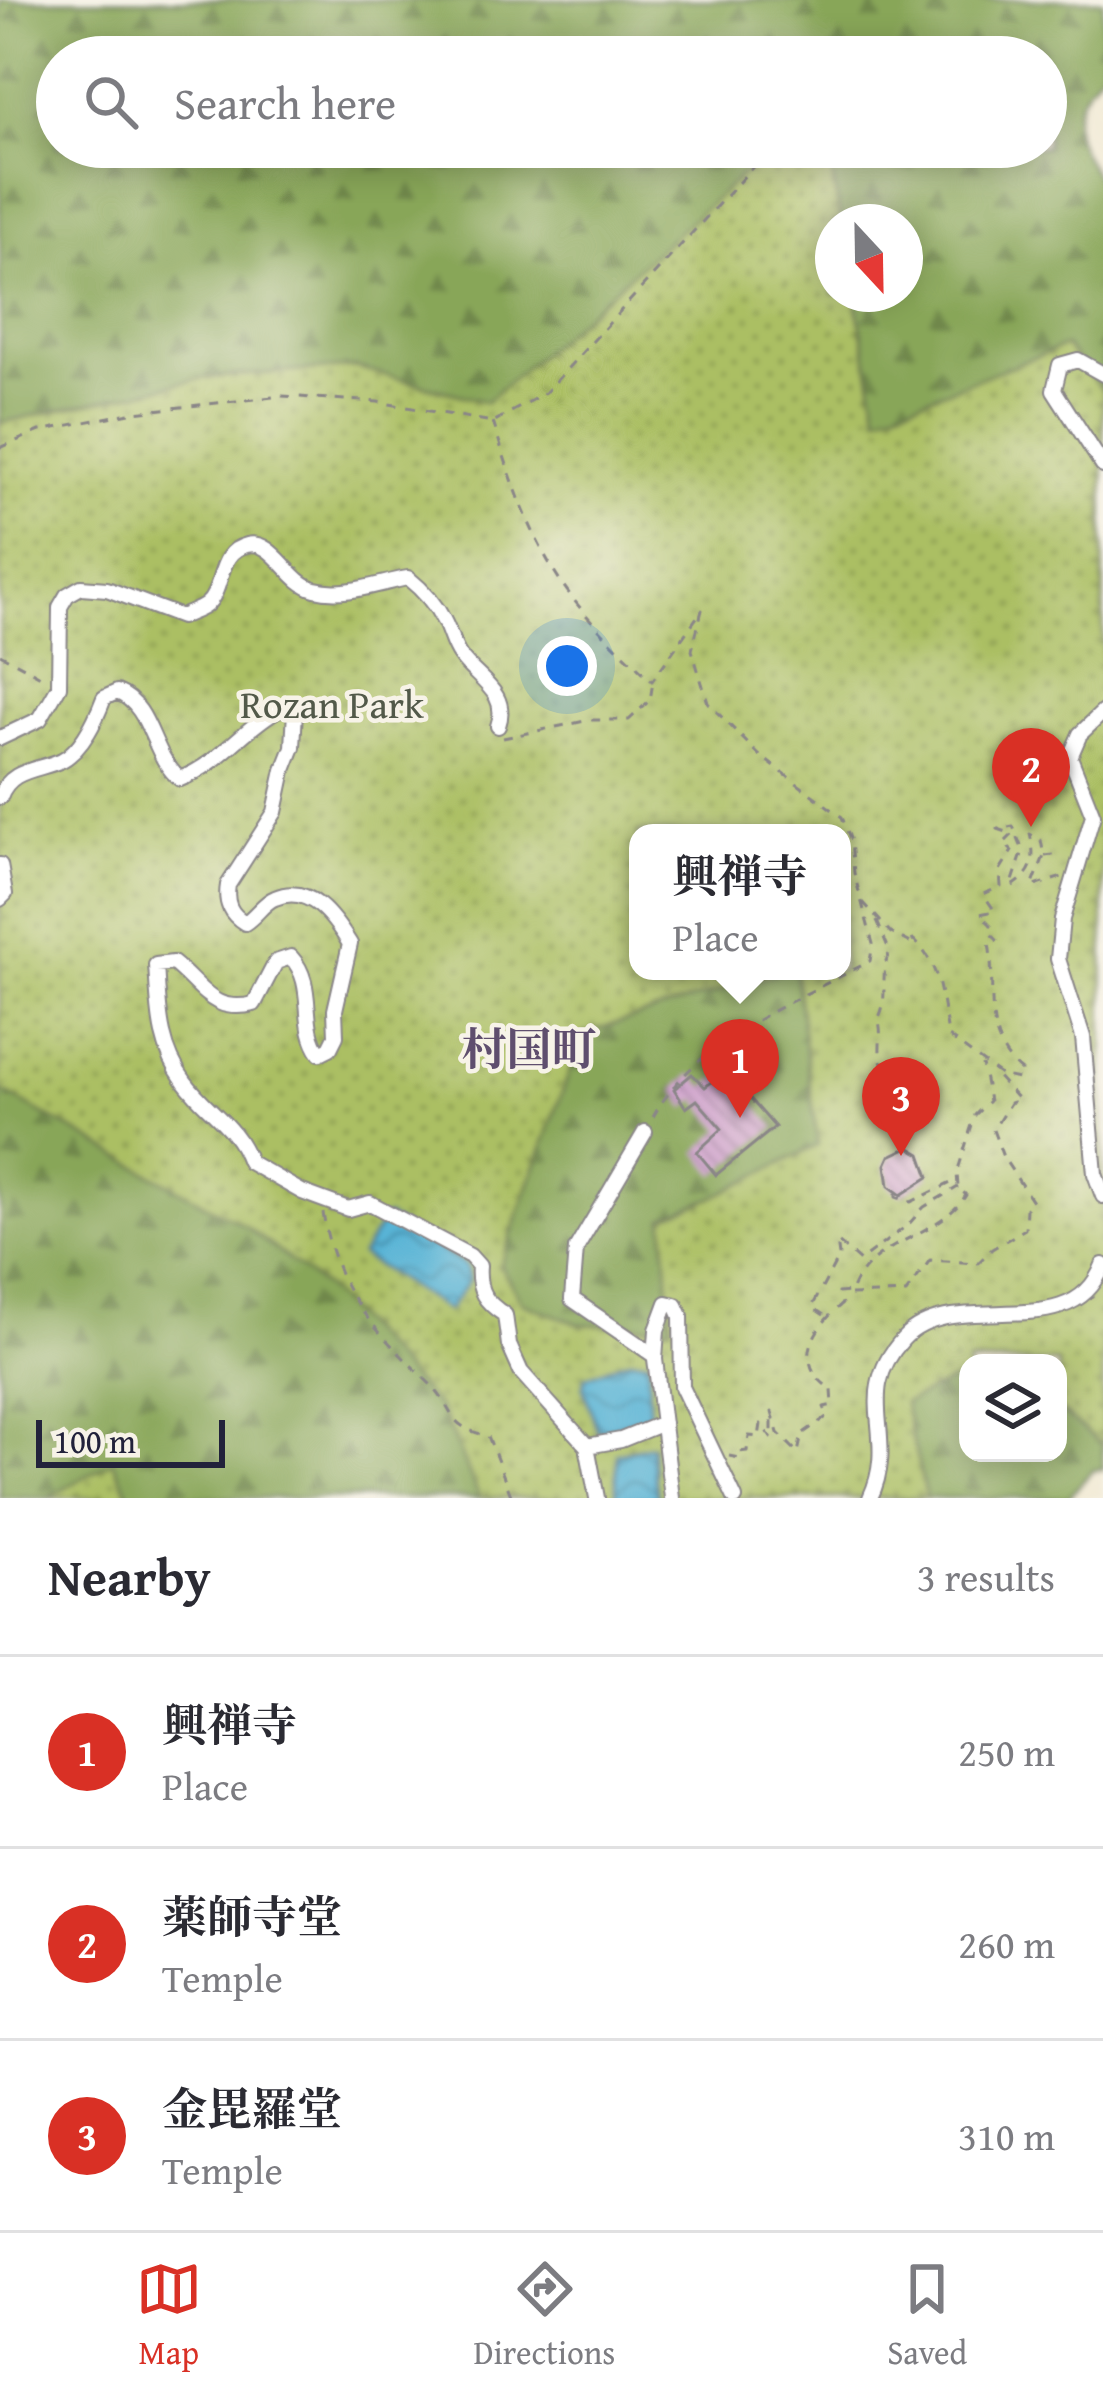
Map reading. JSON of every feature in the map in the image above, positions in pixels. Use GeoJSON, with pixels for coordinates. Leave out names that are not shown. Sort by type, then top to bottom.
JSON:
{"type":"FeatureCollection","features":[{"type":"Feature","properties":{"kind":"street"},"geometry":{"type":"LineString","coordinates":[[1103,374],[1078,360],[1060,365],[1054,374],[1054,390],[1103,466]]}},
{"type":"Feature","properties":{"kind":"street"},"geometry":{"type":"LineString","coordinates":[[0,738],[40,719],[58,686],[60,607],[67,595],[81,587],[107,589],[181,616],[205,607],[230,556],[253,543],[265,548],[292,578],[313,589],[347,590],[408,578],[426,591],[463,661],[499,700],[498,726]]}},
{"type":"Feature","properties":{"kind":"street"},"geometry":{"type":"LineString","coordinates":[[0,797],[4,784],[21,772],[66,758],[94,723],[104,698],[117,692],[138,708],[166,769],[180,779],[210,766],[268,714],[280,707],[295,711],[293,748],[275,812],[228,885],[226,899],[234,916],[245,923],[270,899],[291,894],[303,894],[334,917],[350,944],[335,1010],[336,1036],[330,1048],[320,1053],[311,1041],[308,993],[300,966],[291,957],[276,962],[254,1004],[233,1009],[221,1006],[173,964],[156,965],[161,1036],[187,1085],[241,1139],[249,1162],[348,1210],[370,1204],[470,1256],[478,1266],[485,1302],[505,1315],[509,1345],[520,1372],[587,1446],[597,1498]]}},
{"type":"Feature","properties":{"kind":"street"},"geometry":{"type":"LineString","coordinates":[[1103,712],[1080,734],[1070,757],[1093,814],[1062,919],[1058,959],[1083,1037],[1095,1174],[1103,1196]]}},
{"type":"Feature","properties":{"kind":"street"},"geometry":{"type":"LineString","coordinates":[[0,865],[5,894],[0,899]]}},
{"type":"Feature","properties":{"kind":"street"},"geometry":{"type":"LineString","coordinates":[[645,1132],[576,1249],[572,1299],[655,1356]]}},
{"type":"Feature","properties":{"kind":"street"},"geometry":{"type":"LineString","coordinates":[[870,1498],[882,1451],[874,1393],[885,1364],[903,1339],[919,1326],[955,1314],[1038,1311],[1074,1300],[1097,1281],[1103,1265]]}},
{"type":"Feature","properties":{"kind":"street"},"geometry":{"type":"LineString","coordinates":[[672,1498],[655,1356],[657,1330],[667,1303],[676,1306],[681,1316],[682,1387],[735,1498]]}},
{"type":"Feature","properties":{"kind":"street"},"geometry":{"type":"LineString","coordinates":[[587,1446],[621,1440],[664,1423]]}},
{"type":"Feature","properties":{"kind":"path"},"geometry":{"type":"LineString","coordinates":[[0,448],[40,431],[135,412],[282,396],[378,402],[493,422],[545,393],[752,168]]}},
{"type":"Feature","properties":{"kind":"path"},"geometry":{"type":"LineString","coordinates":[[493,422],[518,501],[546,560],[575,602],[654,688],[650,700],[629,721],[590,720],[503,739],[498,726]]}},
{"type":"Feature","properties":{"kind":"path"},"geometry":{"type":"LineString","coordinates":[[652,681],[702,610],[692,650],[707,703],[759,755],[842,817],[845,824]]}},
{"type":"Feature","properties":{"kind":"path"},"geometry":{"type":"LineString","coordinates":[[0,654],[58,686]]}},
{"type":"Feature","properties":{"kind":"path"},"geometry":{"type":"LineString","coordinates":[[862,901],[891,933],[913,944],[910,940],[914,940],[930,958],[940,979],[950,1037],[1000,1076],[1018,1079],[1021,1076],[997,1046],[992,1025],[989,943],[997,940],[980,914],[995,911],[983,894],[1001,887],[1000,870],[1012,851],[1004,844],[1013,834],[998,829],[1012,826],[1023,851],[1011,887],[1029,873],[1036,857],[1030,831],[1041,840],[1045,856],[1032,887],[1065,877],[1071,868]]}},
{"type":"Feature","properties":{"kind":"path"},"geometry":{"type":"LineString","coordinates":[[851,842],[873,944],[870,961],[851,971]]}},
{"type":"Feature","properties":{"kind":"path"},"geometry":{"type":"LineString","coordinates":[[1045,856],[1061,854]]}},
{"type":"Feature","properties":{"kind":"path"},"geometry":{"type":"LineString","coordinates":[[862,901],[890,952],[885,959],[884,1009],[878,1019],[883,1030],[881,1064],[907,1124],[908,1148]]}},
{"type":"Feature","properties":{"kind":"path"},"geometry":{"type":"LineString","coordinates":[[645,1132],[664,1094],[697,1064],[751,1025],[835,980]]}},
{"type":"Feature","properties":{"kind":"path"},"geometry":{"type":"LineString","coordinates":[[842,1295],[851,1292],[856,1279],[880,1254],[944,1218],[964,1201],[966,1195],[957,1180],[975,1115],[989,1101],[982,1061]]}},
{"type":"Feature","properties":{"kind":"path"},"geometry":{"type":"LineString","coordinates":[[715,1454],[739,1458],[739,1452],[747,1451],[749,1436],[760,1437],[760,1424],[772,1439],[772,1412],[778,1432],[791,1450],[800,1452],[802,1434],[828,1416],[824,1407],[834,1402],[830,1387],[813,1375],[809,1358],[825,1317],[842,1304],[838,1293],[906,1293],[931,1260],[977,1263],[1025,1229],[1026,1208],[1032,1202],[993,1130],[1010,1103],[1019,1100],[982,1061]]}},
{"type":"Feature","properties":{"kind":"path"},"geometry":{"type":"LineString","coordinates":[[896,1193],[910,1202],[957,1180]]}},
{"type":"Feature","properties":{"kind":"path"},"geometry":{"type":"LineString","coordinates":[[825,1317],[812,1307],[839,1256],[837,1241],[860,1261],[924,1207],[958,1187]]}},
{"type":"Feature","properties":{"kind":"path"},"geometry":{"type":"LineString","coordinates":[[321,1199],[329,1251],[344,1285],[376,1333],[428,1382],[462,1429],[488,1436],[512,1498]]}},
{"type":"Feature","properties":{"kind":"path"},"geometry":{"type":"LineString","coordinates":[[333,1282],[344,1285]]}},
{"type":"Feature","properties":{"kind":"green space","name":"Rozan Park"},"geometry":{"type":"Polygon","coordinates":[[[0,0],[1103,0],[1103,69],[1080,101],[1075,127],[1083,154],[1103,187],[1103,1470],[1093,1470],[1068,1498],[131,1498],[113,1462],[49,1498],[0,1498],[0,0]]]}},
{"type":"Feature","properties":{"kind":"green space","name":"Rozan Park"},"geometry":{"type":"Polygon","coordinates":[[[750,168],[831,168],[838,204],[815,204],[815,312],[858,312],[878,416],[1065,346],[1103,391],[1103,1445],[1067,1416],[1067,1354],[959,1354],[959,1378],[904,1403],[926,1498],[480,1498],[440,1409],[323,1286],[245,1226],[0,1090],[0,423],[203,378],[356,367],[486,402],[750,168]],[[629,824],[629,980],[755,980],[583,1034],[500,1266],[523,1303],[579,1324],[671,1326],[664,1217],[818,1145],[796,980],[851,980],[851,824],[629,824]]]}},
{"type":"Feature","properties":{"kind":"green space"},"geometry":{"type":"Polygon","coordinates":[[[113,1461],[131,1498],[49,1498],[50,1497],[113,1461]]]}},
{"type":"Feature","properties":{"kind":"water"},"geometry":{"type":"Polygon","coordinates":[[[386,1216],[466,1266],[469,1280],[447,1311],[361,1255],[386,1216]]]}},
{"type":"Feature","properties":{"kind":"water"},"geometry":{"type":"Polygon","coordinates":[[[630,1359],[648,1360],[649,1415],[598,1432],[583,1387],[585,1377],[630,1359]]]}},
{"type":"Feature","properties":{"kind":"water"},"geometry":{"type":"Polygon","coordinates":[[[651,1445],[657,1498],[616,1498],[617,1453],[651,1445]]]}},
{"type":"Feature","properties":{"kind":"building"},"geometry":{"type":"Polygon","coordinates":[[[726,1071],[775,1127],[716,1175],[697,1152],[722,1129],[697,1100],[686,1108],[674,1089],[692,1074],[705,1087],[726,1071]]]}},
{"type":"Feature","properties":{"kind":"building"},"geometry":{"type":"Polygon","coordinates":[[[909,1147],[921,1154],[929,1177],[901,1195],[889,1186],[886,1165],[890,1156],[909,1147]]]}},
{"type":"Feature","properties":{"kind":"place","name":"薬師寺堂"},"geometry":{"type":"Point","coordinates":[1031,827]}},
{"type":"Feature","properties":{"kind":"place","name":"興禅寺"},"geometry":{"type":"Point","coordinates":[740,1118]}},
{"type":"Feature","properties":{"kind":"place","name":"金毘羅堂"},"geometry":{"type":"Point","coordinates":[901,1156]}},
{"type":"Feature","properties":{"kind":"district","name":"村国町"},"geometry":{"type":"Point","coordinates":[529,1049]}}]}
